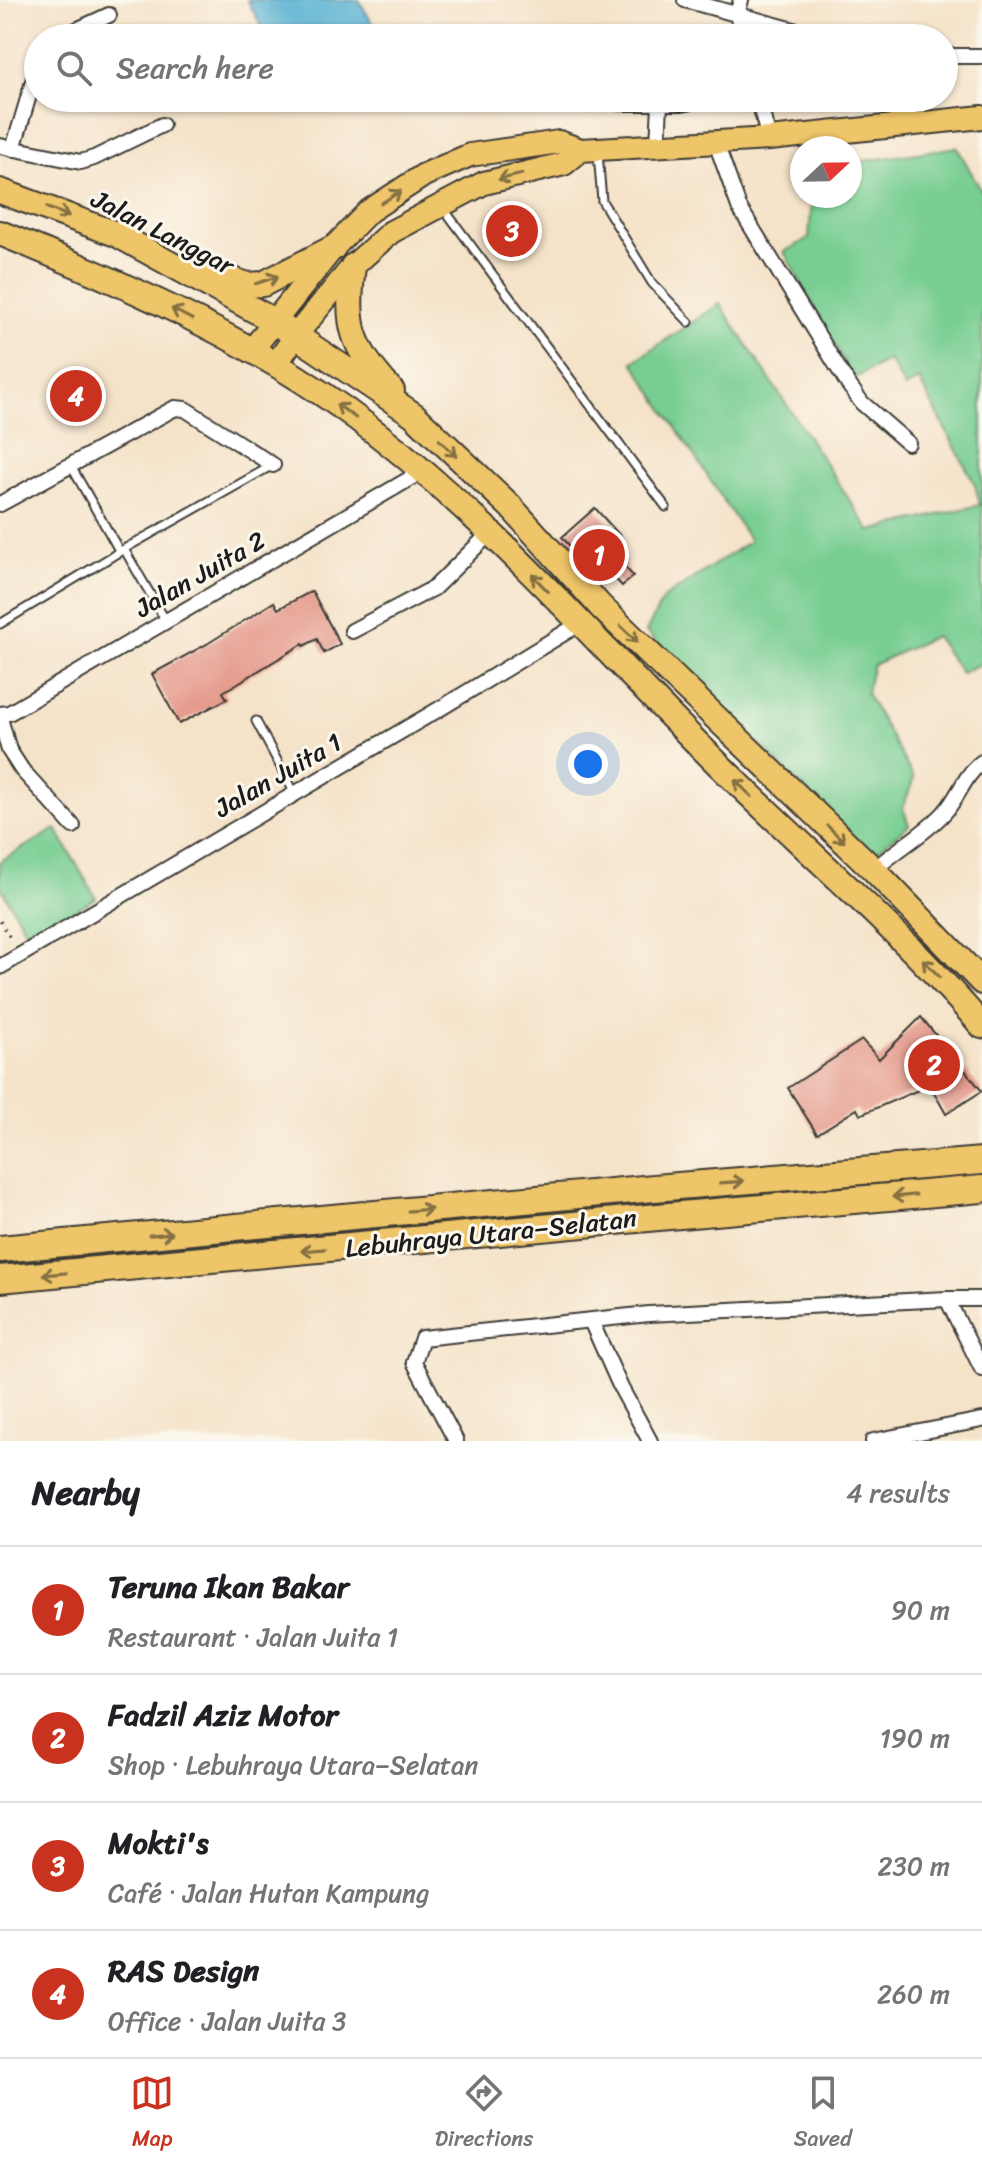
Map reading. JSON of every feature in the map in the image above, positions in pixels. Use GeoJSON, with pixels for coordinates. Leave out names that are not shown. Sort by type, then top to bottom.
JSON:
{"type":"FeatureCollection","features":[{"type":"Feature","properties":{"kind":"highway","name":"Jalan Langgar"},"geometry":{"type":"LineString","coordinates":[[0,191],[116,234],[274,321],[414,415]]}},
{"type":"Feature","properties":{"kind":"highway"},"geometry":{"type":"LineString","coordinates":[[0,233],[140,292],[276,364],[347,411],[423,471],[491,532],[715,761],[896,933],[982,1026]]}},
{"type":"Feature","properties":{"kind":"highway"},"geometry":{"type":"LineString","coordinates":[[116,234],[247,285],[263,284],[333,248]]}},
{"type":"Feature","properties":{"kind":"highway"},"geometry":{"type":"LineString","coordinates":[[353,266],[349,320],[357,345],[386,384],[414,415],[510,506],[601,607],[874,870],[982,982]]}},
{"type":"Feature","properties":{"kind":"highway","name":"Lebuhraya Utara–Selatan"},"geometry":{"type":"LineString","coordinates":[[0,1249],[982,1161]]}},
{"type":"Feature","properties":{"kind":"highway","name":"Lebuhraya Utara–Selatan"},"geometry":{"type":"LineString","coordinates":[[0,1279],[982,1189]]}},
{"type":"Feature","properties":{"kind":"main road"},"geometry":{"type":"LineString","coordinates":[[251,351],[333,248],[369,211],[424,175],[470,155],[559,142],[589,149],[716,143],[982,117]]}},
{"type":"Feature","properties":{"kind":"main road"},"geometry":{"type":"LineString","coordinates":[[276,364],[353,266],[391,232],[484,183],[564,164],[589,149]]}},
{"type":"Feature","properties":{"kind":"street"},"geometry":{"type":"LineString","coordinates":[[685,0],[739,7],[785,24]]}},
{"type":"Feature","properties":{"kind":"street"},"geometry":{"type":"LineString","coordinates":[[89,24],[109,15]]}},
{"type":"Feature","properties":{"kind":"street"},"geometry":{"type":"LineString","coordinates":[[958,56],[982,56]]}},
{"type":"Feature","properties":{"kind":"street"},"geometry":{"type":"LineString","coordinates":[[24,101],[6,148],[81,162],[162,125]]}},
{"type":"Feature","properties":{"kind":"street"},"geometry":{"type":"LineString","coordinates":[[658,145],[660,112]]}},
{"type":"Feature","properties":{"kind":"street"},"geometry":{"type":"LineString","coordinates":[[762,112],[769,139]]}},
{"type":"Feature","properties":{"kind":"street"},"geometry":{"type":"LineString","coordinates":[[716,143],[739,207],[848,384],[862,403],[908,443]]}},
{"type":"Feature","properties":{"kind":"street"},"geometry":{"type":"LineString","coordinates":[[0,504],[175,408],[185,409],[273,465]]}},
{"type":"Feature","properties":{"kind":"street","name":"Jalan Juita 2"},"geometry":{"type":"LineString","coordinates":[[0,716],[423,471]]}},
{"type":"Feature","properties":{"kind":"street"},"geometry":{"type":"LineString","coordinates":[[352,631],[434,588],[491,532]]}},
{"type":"Feature","properties":{"kind":"street","name":"Jalan Juita 1"},"geometry":{"type":"LineString","coordinates":[[0,967],[579,624]]}},
{"type":"Feature","properties":{"kind":"street"},"geometry":{"type":"LineString","coordinates":[[0,716],[9,750],[22,770],[73,826]]}},
{"type":"Feature","properties":{"kind":"street"},"geometry":{"type":"LineString","coordinates":[[874,870],[933,824],[952,803],[973,769],[982,762]]}},
{"type":"Feature","properties":{"kind":"street"},"geometry":{"type":"LineString","coordinates":[[947,1299],[982,1369]]}},
{"type":"Feature","properties":{"kind":"street"},"geometry":{"type":"LineString","coordinates":[[456,1441],[414,1362],[422,1338],[649,1314],[982,1299]]}},
{"type":"Feature","properties":{"kind":"street"},"geometry":{"type":"LineString","coordinates":[[591,1321],[621,1388],[650,1441]]}},
{"type":"Feature","properties":{"kind":"street"},"geometry":{"type":"LineString","coordinates":[[873,1441],[982,1420]]}},
{"type":"Feature","properties":{"kind":"lane"},"geometry":{"type":"LineString","coordinates":[[589,149],[602,201],[652,283],[689,322]]}},
{"type":"Feature","properties":{"kind":"lane"},"geometry":{"type":"LineString","coordinates":[[441,204],[666,507]]}},
{"type":"Feature","properties":{"kind":"lane"},"geometry":{"type":"LineString","coordinates":[[70,464],[166,621]]}},
{"type":"Feature","properties":{"kind":"lane"},"geometry":{"type":"LineString","coordinates":[[0,624],[122,550],[273,465]]}},
{"type":"Feature","properties":{"kind":"lane"},"geometry":{"type":"LineString","coordinates":[[256,721],[294,792]]}},
{"type":"Feature","properties":{"kind":"path"},"geometry":{"type":"LineString","coordinates":[[0,921],[20,955]]}},
{"type":"Feature","properties":{"kind":"green space"},"geometry":{"type":"Polygon","coordinates":[[[957,147],[982,192],[982,663],[961,673],[935,636],[873,665],[866,693],[914,778],[903,808],[909,825],[872,855],[646,632],[663,599],[750,541],[633,362],[720,304],[870,531],[980,505],[975,484],[919,380],[905,388],[889,360],[853,379],[784,252],[809,238],[811,208],[862,208],[862,161],[957,147]]]}},
{"type":"Feature","properties":{"kind":"green space"},"geometry":{"type":"Polygon","coordinates":[[[56,829],[96,898],[29,937],[0,886],[0,861],[56,829]]]}},
{"type":"Feature","properties":{"kind":"water"},"geometry":{"type":"Polygon","coordinates":[[[247,0],[359,0],[373,24],[260,24],[247,0]]]}},
{"type":"Feature","properties":{"kind":"building"},"geometry":{"type":"Polygon","coordinates":[[[595,508],[622,538],[613,546],[633,576],[622,586],[613,576],[603,584],[562,537],[595,508]]]}},
{"type":"Feature","properties":{"kind":"building"},"geometry":{"type":"Polygon","coordinates":[[[312,591],[340,644],[324,653],[317,639],[303,644],[223,692],[227,699],[179,724],[152,674],[274,602],[278,609],[312,591]]]}},
{"type":"Feature","properties":{"kind":"building"},"geometry":{"type":"Polygon","coordinates":[[[921,1017],[982,1091],[946,1114],[930,1085],[860,1115],[857,1109],[817,1134],[788,1088],[862,1040],[879,1059],[921,1017]]]}},
{"type":"Feature","properties":{"kind":"place","name":"Mokti's"},"geometry":{"type":"Point","coordinates":[512,231]}},
{"type":"Feature","properties":{"kind":"place","name":"RAS Design"},"geometry":{"type":"Point","coordinates":[76,396]}},
{"type":"Feature","properties":{"kind":"place","name":"Teruna Ikan Bakar"},"geometry":{"type":"Point","coordinates":[599,555]}},
{"type":"Feature","properties":{"kind":"place","name":"Fadzil Aziz Motor"},"geometry":{"type":"Point","coordinates":[934,1065]}}]}
